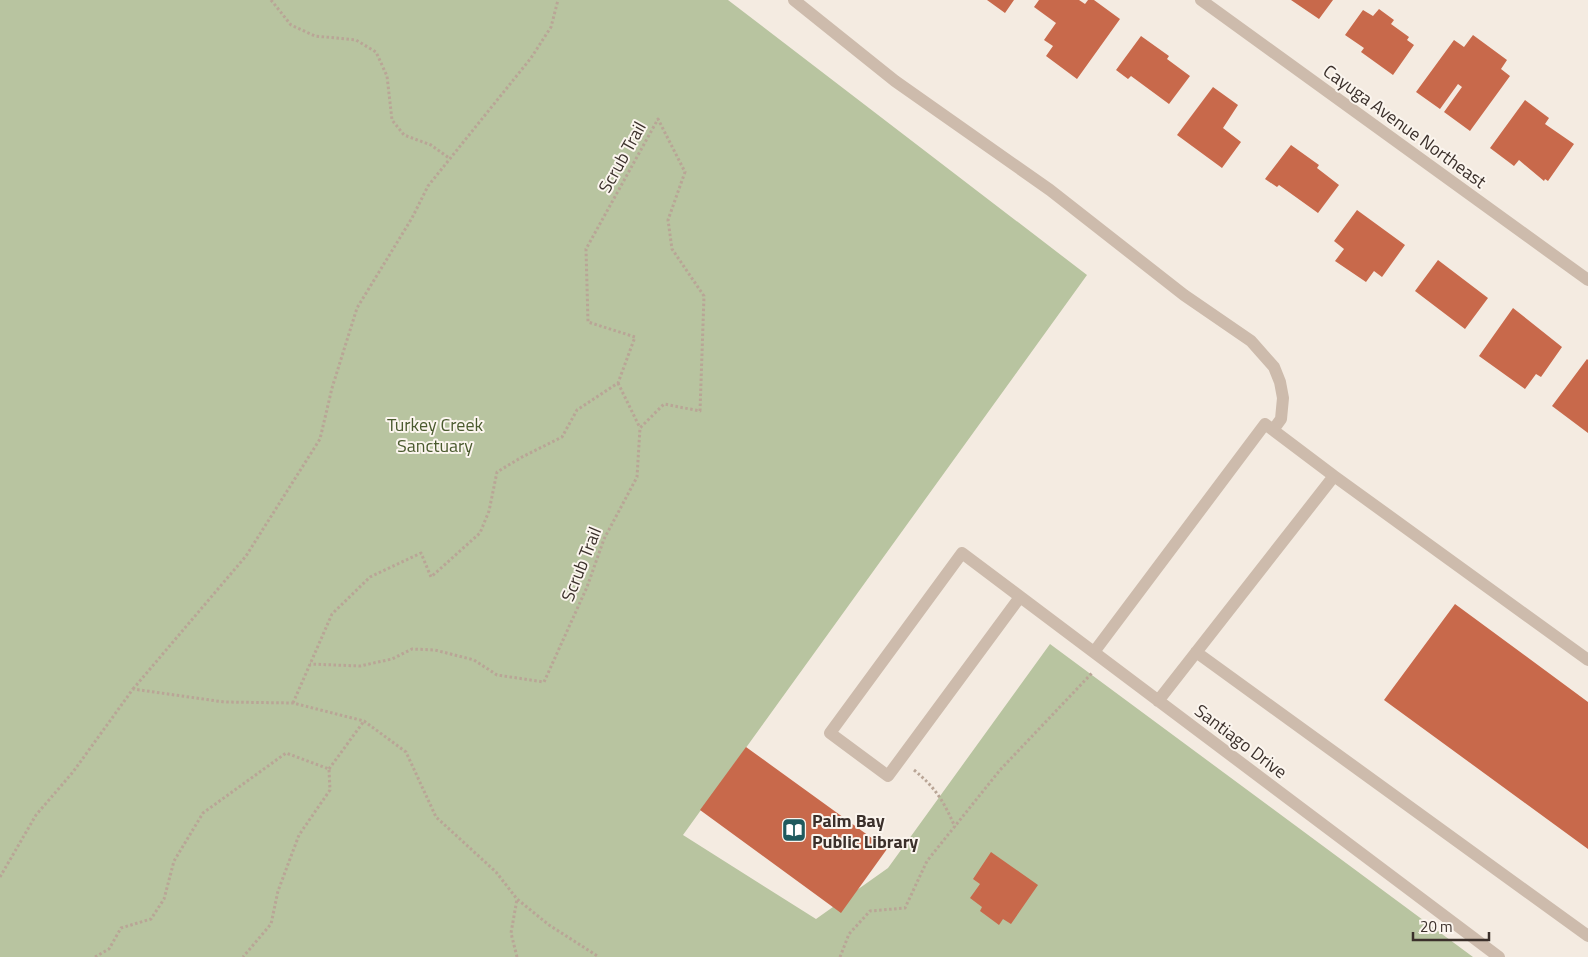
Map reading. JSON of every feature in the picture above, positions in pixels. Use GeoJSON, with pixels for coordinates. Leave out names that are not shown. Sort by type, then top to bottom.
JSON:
{"type":"FeatureCollection","features":[{"type":"Feature","properties":{"kind":"street"},"geometry":{"type":"LineString","coordinates":[[794,0],[895,80],[1050,190],[1184,295],[1251,341],[1274,367],[1280,382],[1283,398],[1281,419],[1273,430]]}},
{"type":"Feature","properties":{"kind":"street","name":"Cayuga Avenue Northeast"},"geometry":{"type":"LineString","coordinates":[[1201,0],[1588,280]]}},
{"type":"Feature","properties":{"kind":"street"},"geometry":{"type":"LineString","coordinates":[[1094,652],[1265,424],[1588,660]]}},
{"type":"Feature","properties":{"kind":"street"},"geometry":{"type":"LineString","coordinates":[[1158,701],[1334,476]]}},
{"type":"Feature","properties":{"kind":"street","name":"Santiago Drive"},"geometry":{"type":"LineString","coordinates":[[900,760],[888,776],[830,733],[962,552],[1499,957]]}},
{"type":"Feature","properties":{"kind":"street"},"geometry":{"type":"LineString","coordinates":[[900,760],[1020,597]]}},
{"type":"Feature","properties":{"kind":"street"},"geometry":{"type":"LineString","coordinates":[[1196,652],[1588,936]]}},
{"type":"Feature","properties":{"kind":"path"},"geometry":{"type":"LineString","coordinates":[[271,0],[292,25],[315,36],[356,40],[376,52],[387,76],[392,120],[404,135],[430,145],[449,158]]}},
{"type":"Feature","properties":{"kind":"path"},"geometry":{"type":"LineString","coordinates":[[0,876],[36,815],[73,772],[132,689],[246,556],[320,439],[332,388],[358,308],[412,218],[428,186],[531,58],[551,28],[558,0]]}},
{"type":"Feature","properties":{"kind":"path","name":"Scrub Trail"},"geometry":{"type":"LineString","coordinates":[[310,664],[360,666],[392,659],[412,648],[435,650],[474,660],[497,675],[544,682],[587,588],[604,539],[637,478],[640,428],[664,404],[700,411],[704,296],[672,249],[668,220],[685,172],[658,118],[586,250],[588,322],[635,337],[618,383]]}},
{"type":"Feature","properties":{"kind":"path"},"geometry":{"type":"LineString","coordinates":[[293,703],[332,614],[370,577],[421,553],[431,577],[480,533],[490,511],[497,472],[522,456],[562,437],[578,410],[618,383],[640,428]]}},
{"type":"Feature","properties":{"kind":"path"},"geometry":{"type":"LineString","coordinates":[[840,957],[849,934],[870,911],[905,908],[927,861],[1000,770],[1104,660]]}},
{"type":"Feature","properties":{"kind":"path"},"geometry":{"type":"LineString","coordinates":[[132,689],[224,702],[293,703],[364,721],[406,752],[436,817],[496,872],[517,899],[549,925],[599,957]]}},
{"type":"Feature","properties":{"kind":"path"},"geometry":{"type":"LineString","coordinates":[[243,957],[271,924],[278,891],[299,835],[330,790],[329,769],[364,721]]}},
{"type":"Feature","properties":{"kind":"path"},"geometry":{"type":"LineString","coordinates":[[94,957],[110,948],[122,928],[151,919],[164,899],[174,861],[203,813],[286,753],[329,769]]}},
{"type":"Feature","properties":{"kind":"path"},"geometry":{"type":"LineString","coordinates":[[900,760],[932,784],[943,801],[955,827]]}},
{"type":"Feature","properties":{"kind":"path"},"geometry":{"type":"LineString","coordinates":[[517,899],[511,933],[517,957]]}},
{"type":"Feature","properties":{"kind":"green space","name":"Turkey Creek Sanctuary"},"geometry":{"type":"Polygon","coordinates":[[[0,0],[728,0],[1087,275],[683,835],[816,919],[888,868],[1050,644],[1473,957],[0,957],[0,0]]]}},
{"type":"Feature","properties":{"kind":"building"},"geometry":{"type":"Polygon","coordinates":[[[987,0],[1014,0],[1005,13],[987,0]]]}},
{"type":"Feature","properties":{"kind":"building"},"geometry":{"type":"Polygon","coordinates":[[[1039,0],[1079,0],[1085,4],[1088,0],[1094,0],[1120,19],[1077,79],[1046,56],[1053,46],[1044,40],[1056,23],[1034,7],[1039,0]]]}},
{"type":"Feature","properties":{"kind":"building"},"geometry":{"type":"Polygon","coordinates":[[[1291,0],[1333,0],[1319,19],[1291,0]]]}},
{"type":"Feature","properties":{"kind":"building"},"geometry":{"type":"Polygon","coordinates":[[[1379,9],[1394,20],[1391,24],[1409,37],[1407,40],[1414,45],[1393,75],[1361,52],[1364,48],[1345,35],[1363,10],[1373,16],[1379,9]]]}},
{"type":"Feature","properties":{"kind":"building"},"geometry":{"type":"Polygon","coordinates":[[[1473,35],[1507,60],[1501,69],[1510,76],[1470,131],[1444,112],[1462,87],[1458,84],[1440,109],[1416,92],[1454,40],[1464,47],[1473,35]]]}},
{"type":"Feature","properties":{"kind":"building"},"geometry":{"type":"Polygon","coordinates":[[[1141,36],[1169,56],[1167,59],[1190,76],[1169,104],[1131,76],[1128,79],[1116,70],[1141,36]]]}},
{"type":"Feature","properties":{"kind":"building"},"geometry":{"type":"Polygon","coordinates":[[[1213,87],[1238,105],[1223,128],[1241,142],[1222,168],[1177,135],[1213,87]]]}},
{"type":"Feature","properties":{"kind":"building"},"geometry":{"type":"Polygon","coordinates":[[[1525,100],[1549,118],[1545,124],[1574,144],[1548,181],[1545,179],[1544,181],[1519,160],[1514,166],[1490,148],[1525,100]]]}},
{"type":"Feature","properties":{"kind":"building"},"geometry":{"type":"Polygon","coordinates":[[[1291,145],[1319,165],[1317,168],[1339,185],[1318,213],[1279,185],[1277,187],[1265,179],[1291,145]]]}},
{"type":"Feature","properties":{"kind":"building"},"geometry":{"type":"Polygon","coordinates":[[[1357,210],[1405,245],[1382,277],[1374,271],[1366,282],[1335,261],[1344,249],[1334,241],[1357,210]]]}},
{"type":"Feature","properties":{"kind":"building"},"geometry":{"type":"Polygon","coordinates":[[[1438,260],[1488,298],[1465,329],[1415,291],[1438,260]]]}},
{"type":"Feature","properties":{"kind":"building"},"geometry":{"type":"Polygon","coordinates":[[[1513,308],[1562,347],[1541,377],[1536,374],[1525,389],[1479,356],[1513,308]]]}},
{"type":"Feature","properties":{"kind":"building"},"geometry":{"type":"Polygon","coordinates":[[[1588,360],[1588,433],[1552,406],[1588,360]]]}},
{"type":"Feature","properties":{"kind":"building"},"geometry":{"type":"Polygon","coordinates":[[[1455,604],[1588,702],[1588,849],[1384,700],[1455,604]]]}},
{"type":"Feature","properties":{"kind":"building","name":"Palm Bay Public Library"},"geometry":{"type":"Polygon","coordinates":[[[746,747],[887,849],[841,913],[700,810],[746,747]]]}},
{"type":"Feature","properties":{"kind":"building"},"geometry":{"type":"Polygon","coordinates":[[[991,852],[1038,885],[1011,924],[1003,919],[999,925],[980,911],[982,907],[970,898],[980,884],[973,879],[991,852]]]}},
{"type":"Feature","properties":{"kind":"place","name":"Palm Bay Public Library"},"geometry":{"type":"Point","coordinates":[794,830]}}]}
